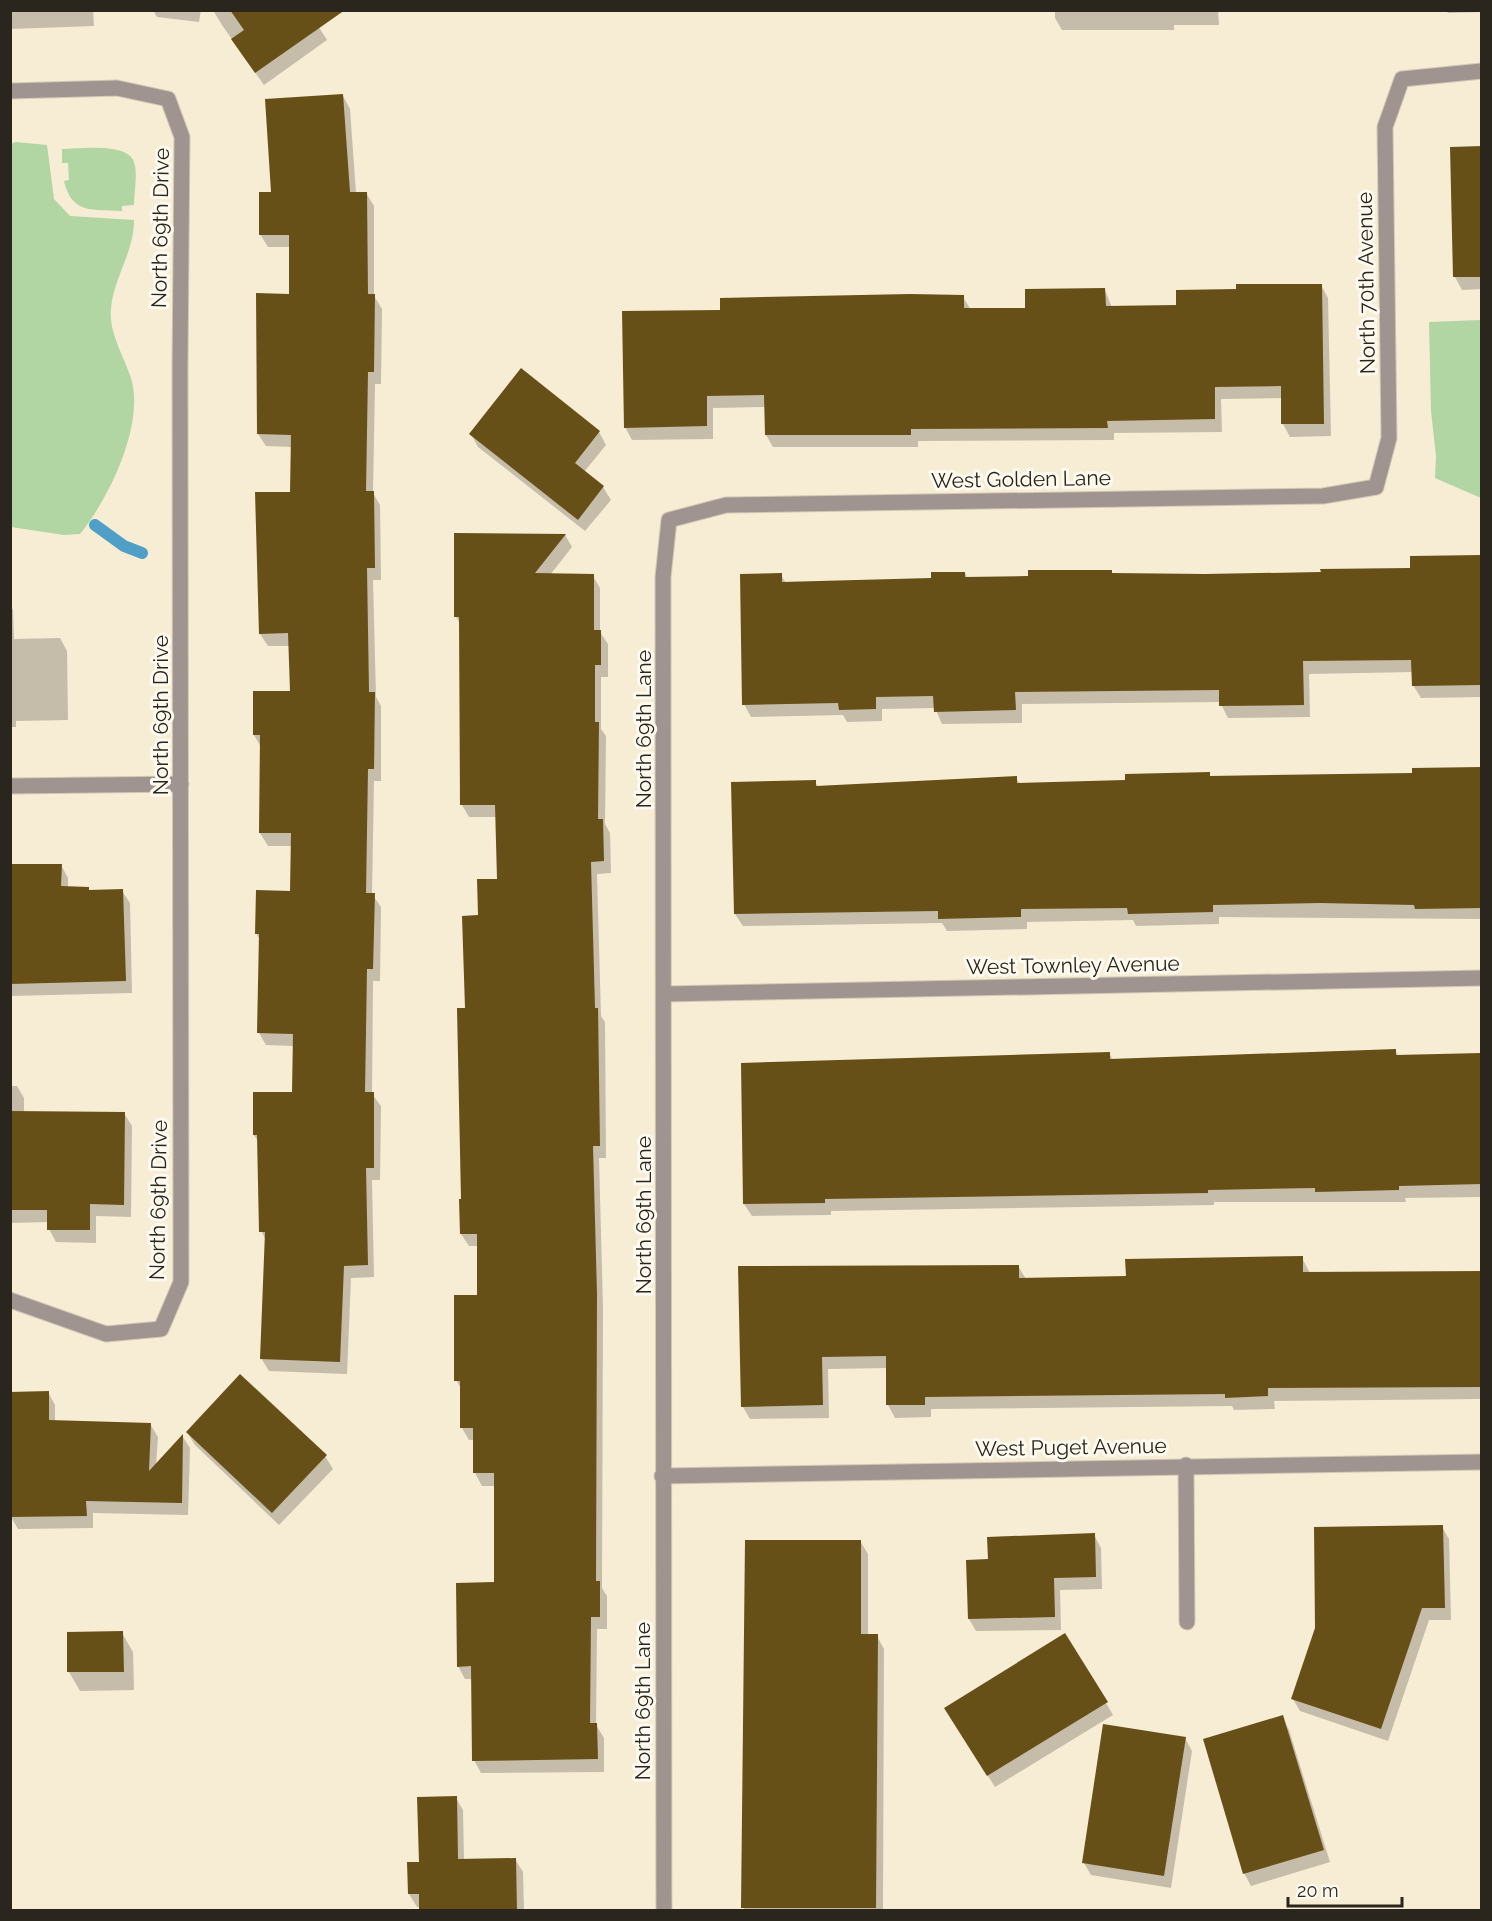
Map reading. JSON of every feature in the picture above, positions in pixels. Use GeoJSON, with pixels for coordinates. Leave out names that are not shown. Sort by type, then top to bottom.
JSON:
{"type":"FeatureCollection","features":[{"type":"Feature","properties":{"kind":"street","name":"North 70th Avenue"},"geometry":{"type":"LineString","coordinates":[[1376,487],[1389,438],[1385,127],[1402,79],[1482,71]]}},
{"type":"Feature","properties":{"kind":"street","name":"North 69th Drive"},"geometry":{"type":"LineString","coordinates":[[10,91],[117,88],[168,99],[182,137],[181,1282],[161,1329],[106,1334],[10,1300]]}},
{"type":"Feature","properties":{"kind":"street","name":"West Golden Lane"},"geometry":{"type":"LineString","coordinates":[[669,520],[726,505],[1323,496],[1376,487]]}},
{"type":"Feature","properties":{"kind":"street","name":"North 69th Lane"},"geometry":{"type":"LineString","coordinates":[[664,1911],[663,577],[669,520]]}},
{"type":"Feature","properties":{"kind":"street"},"geometry":{"type":"LineString","coordinates":[[10,786],[181,784]]}},
{"type":"Feature","properties":{"kind":"street","name":"West Townley Avenue"},"geometry":{"type":"LineString","coordinates":[[665,994],[1482,978]]}},
{"type":"Feature","properties":{"kind":"street","name":"West Puget Avenue"},"geometry":{"type":"LineString","coordinates":[[662,1476],[1186,1465],[1482,1462]]}},
{"type":"Feature","properties":{"kind":"street"},"geometry":{"type":"LineString","coordinates":[[1186,1465],[1187,1622]]}},
{"type":"Feature","properties":{"kind":"green space"},"geometry":{"type":"Polygon","coordinates":[[[16,142],[47,145],[54,199],[70,216],[134,220],[131,243],[111,308],[114,335],[131,378],[134,397],[133,417],[129,439],[113,481],[80,534],[64,535],[11,527],[10,144],[16,142]]]}},
{"type":"Feature","properties":{"kind":"green space"},"geometry":{"type":"Polygon","coordinates":[[[62,149],[113,149],[130,156],[136,172],[134,205],[122,206],[122,211],[93,210],[78,205],[72,200],[64,181],[69,180],[68,163],[62,163],[62,149]]]}},
{"type":"Feature","properties":{"kind":"green space"},"geometry":{"type":"Polygon","coordinates":[[[1482,320],[1481,498],[1435,478],[1436,456],[1431,411],[1429,322],[1482,320]]]}},
{"type":"Feature","properties":{"kind":"building"},"geometry":{"type":"Polygon","coordinates":[[[230,10],[345,10],[255,73],[231,39],[244,30],[230,10]]]}},
{"type":"Feature","properties":{"kind":"building"},"geometry":{"type":"Polygon","coordinates":[[[343,94],[350,192],[367,192],[368,294],[375,294],[374,372],[368,372],[366,491],[374,491],[375,568],[367,568],[369,692],[375,692],[374,769],[368,769],[366,893],[375,893],[373,969],[367,969],[365,1092],[374,1092],[374,1168],[366,1168],[368,1265],[344,1266],[340,1362],[260,1359],[265,1232],[259,1232],[257,1135],[253,1135],[253,1092],[292,1092],[293,1034],[257,1033],[259,934],[255,934],[256,890],[290,891],[291,833],[259,833],[260,735],[253,735],[253,691],[290,691],[288,633],[259,634],[255,492],[290,492],[291,435],[257,434],[256,293],[289,294],[289,235],[259,235],[259,192],[271,192],[265,99],[343,94]]]}},
{"type":"Feature","properties":{"kind":"building"},"geometry":{"type":"Polygon","coordinates":[[[1482,146],[1482,277],[1453,277],[1450,147],[1482,146]]]}},
{"type":"Feature","properties":{"kind":"building"},"geometry":{"type":"Polygon","coordinates":[[[1236,284],[1322,284],[1324,424],[1281,424],[1281,386],[1215,387],[1215,419],[1107,421],[1108,428],[911,429],[911,435],[765,435],[764,395],[707,396],[707,426],[624,428],[622,311],[720,310],[720,298],[910,294],[964,295],[964,308],[1025,308],[1025,289],[1105,288],[1106,306],[1176,305],[1176,290],[1236,289],[1236,284]]]}},
{"type":"Feature","properties":{"kind":"building"},"geometry":{"type":"Polygon","coordinates":[[[521,368],[600,431],[575,463],[604,486],[578,520],[469,434],[521,368]]]}},
{"type":"Feature","properties":{"kind":"building"},"geometry":{"type":"Polygon","coordinates":[[[454,533],[566,534],[535,573],[594,574],[594,630],[601,630],[601,665],[595,665],[595,722],[599,722],[598,819],[603,819],[604,861],[591,862],[595,1008],[598,1008],[600,1146],[593,1146],[597,1294],[596,1581],[600,1581],[600,1617],[591,1617],[590,1723],[597,1723],[598,1759],[472,1761],[471,1666],[457,1667],[456,1583],[494,1582],[494,1473],[473,1473],[473,1428],[460,1428],[460,1381],[454,1381],[454,1295],[477,1295],[477,1234],[460,1234],[457,1008],[465,1008],[462,916],[478,915],[477,879],[497,879],[495,805],[460,805],[459,617],[454,617],[454,533]]]}},
{"type":"Feature","properties":{"kind":"building"},"geometry":{"type":"Polygon","coordinates":[[[1482,555],[1482,685],[1412,686],[1411,660],[1303,661],[1304,705],[1219,706],[1219,690],[1015,692],[1016,710],[934,712],[933,696],[876,697],[876,709],[839,710],[838,703],[742,705],[740,574],[782,573],[782,582],[931,578],[931,572],[965,572],[965,577],[1028,576],[1028,570],[1112,570],[1112,573],[1205,574],[1321,572],[1320,569],[1410,568],[1410,556],[1482,555]]]}},
{"type":"Feature","properties":{"kind":"building"},"geometry":{"type":"Polygon","coordinates":[[[1482,767],[1482,908],[1415,909],[1414,905],[1320,903],[1213,905],[1213,912],[1128,914],[1127,908],[1021,909],[1021,917],[938,919],[938,911],[734,914],[731,782],[816,780],[816,786],[1017,776],[1017,783],[1125,780],[1125,774],[1210,772],[1210,776],[1412,773],[1412,768],[1482,767]]]}},
{"type":"Feature","properties":{"kind":"building"},"geometry":{"type":"Polygon","coordinates":[[[10,864],[62,864],[61,886],[89,887],[89,890],[123,889],[126,981],[10,984],[10,864]]]}},
{"type":"Feature","properties":{"kind":"building"},"geometry":{"type":"Polygon","coordinates":[[[1396,1049],[1396,1055],[1482,1053],[1482,1184],[1399,1186],[1399,1190],[1315,1192],[1315,1188],[1208,1190],[1208,1193],[825,1199],[825,1203],[743,1204],[741,1063],[1110,1052],[1110,1059],[1396,1049]]]}},
{"type":"Feature","properties":{"kind":"building"},"geometry":{"type":"Polygon","coordinates":[[[10,1111],[125,1112],[124,1205],[90,1204],[90,1230],[47,1230],[47,1210],[10,1210],[10,1111]]]}},
{"type":"Feature","properties":{"kind":"building"},"geometry":{"type":"Polygon","coordinates":[[[1303,1256],[1303,1272],[1482,1271],[1482,1387],[1268,1388],[1268,1396],[1225,1398],[1225,1394],[925,1397],[925,1405],[886,1405],[886,1356],[822,1357],[823,1405],[741,1407],[738,1266],[1019,1265],[1019,1278],[1126,1276],[1125,1259],[1303,1256]]]}},
{"type":"Feature","properties":{"kind":"building"},"geometry":{"type":"Polygon","coordinates":[[[240,1374],[327,1455],[272,1513],[186,1432],[240,1374]]]}},
{"type":"Feature","properties":{"kind":"building"},"geometry":{"type":"Polygon","coordinates":[[[49,1391],[49,1420],[151,1423],[149,1471],[183,1434],[182,1503],[86,1501],[87,1516],[10,1517],[10,1392],[49,1391]]]}},
{"type":"Feature","properties":{"kind":"building"},"geometry":{"type":"Polygon","coordinates":[[[1443,1525],[1445,1608],[1422,1608],[1381,1729],[1291,1699],[1315,1628],[1314,1527],[1443,1525]]]}},
{"type":"Feature","properties":{"kind":"building"},"geometry":{"type":"Polygon","coordinates":[[[1095,1533],[1096,1577],[1054,1578],[1055,1617],[968,1619],[966,1560],[988,1559],[987,1537],[1095,1533]]]}},
{"type":"Feature","properties":{"kind":"building"},"geometry":{"type":"Polygon","coordinates":[[[745,1540],[861,1540],[861,1634],[878,1634],[876,1908],[741,1908],[745,1540]]]}},
{"type":"Feature","properties":{"kind":"building"},"geometry":{"type":"Polygon","coordinates":[[[123,1631],[124,1672],[67,1672],[67,1632],[123,1631]]]}},
{"type":"Feature","properties":{"kind":"building"},"geometry":{"type":"Polygon","coordinates":[[[1065,1633],[1108,1702],[987,1776],[944,1708],[1065,1633]]]}},
{"type":"Feature","properties":{"kind":"building"},"geometry":{"type":"Polygon","coordinates":[[[1283,1715],[1324,1850],[1243,1874],[1203,1739],[1283,1715]]]}},
{"type":"Feature","properties":{"kind":"building"},"geometry":{"type":"Polygon","coordinates":[[[1103,1724],[1186,1737],[1164,1876],[1082,1863],[1103,1724]]]}},
{"type":"Feature","properties":{"kind":"building"},"geometry":{"type":"Polygon","coordinates":[[[457,1796],[458,1859],[516,1858],[517,1911],[419,1911],[419,1894],[408,1894],[407,1862],[419,1862],[417,1797],[457,1796]]]}},
{"type":"Feature","properties":{"kind":"waterway"},"geometry":{"type":"LineString","coordinates":[[95,525],[124,546],[142,553]]}}]}
